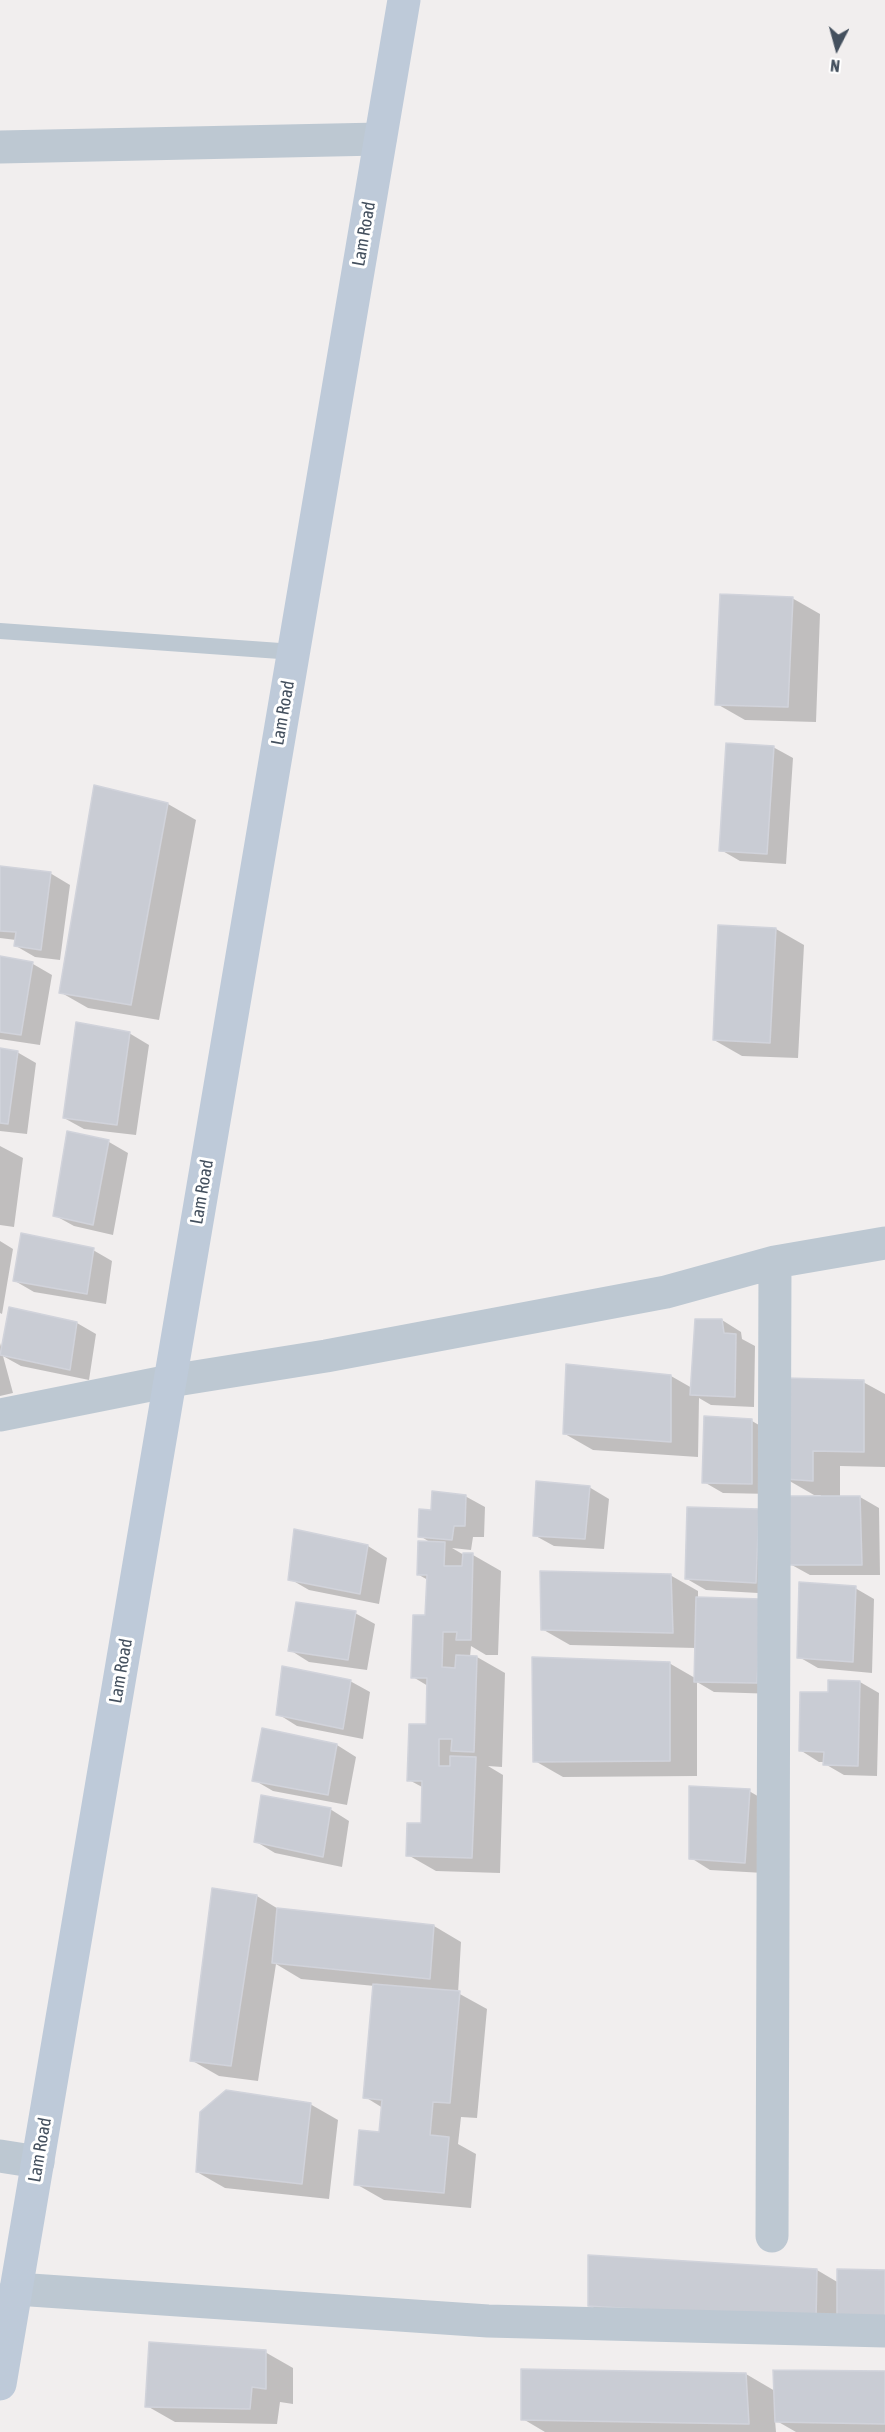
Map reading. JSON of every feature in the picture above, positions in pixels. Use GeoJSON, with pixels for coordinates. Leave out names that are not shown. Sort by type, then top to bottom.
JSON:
{"type":"FeatureCollection","features":[{"type":"Feature","properties":{"kind":"main road","name":"Lam Road"},"geometry":{"type":"LineString","coordinates":[[0,2384],[404,0]]}},
{"type":"Feature","properties":{"kind":"street"},"geometry":{"type":"LineString","coordinates":[[0,147],[380,139]]}},
{"type":"Feature","properties":{"kind":"street"},"geometry":{"type":"LineString","coordinates":[[0,1415],[170,1381],[327,1356],[666,1292],[775,1262],[885,1243]]}},
{"type":"Feature","properties":{"kind":"street"},"geometry":{"type":"LineString","coordinates":[[772,2236],[775,1262]]}},
{"type":"Feature","properties":{"kind":"street"},"geometry":{"type":"LineString","coordinates":[[0,2156],[38,2162]]}},
{"type":"Feature","properties":{"kind":"street"},"geometry":{"type":"LineString","coordinates":[[16,2289],[488,2321],[885,2331]]}},
{"type":"Feature","properties":{"kind":"lane"},"geometry":{"type":"LineString","coordinates":[[0,631],[294,652]]}},
{"type":"Feature","properties":{"kind":"building"},"geometry":{"type":"Polygon","coordinates":[[[720,594],[793,597],[788,707],[715,705],[720,594]]]}},
{"type":"Feature","properties":{"kind":"building"},"geometry":{"type":"Polygon","coordinates":[[[726,743],[774,746],[767,854],[719,851],[726,743]]]}},
{"type":"Feature","properties":{"kind":"building"},"geometry":{"type":"Polygon","coordinates":[[[94,785],[168,803],[131,1005],[59,993],[94,785]]]}},
{"type":"Feature","properties":{"kind":"building"},"geometry":{"type":"Polygon","coordinates":[[[0,866],[51,872],[41,950],[14,946],[16,932],[0,931],[0,866]]]}},
{"type":"Feature","properties":{"kind":"building"},"geometry":{"type":"Polygon","coordinates":[[[718,925],[776,928],[770,1043],[713,1040],[718,925]]]}},
{"type":"Feature","properties":{"kind":"building"},"geometry":{"type":"Polygon","coordinates":[[[0,956],[33,962],[21,1035],[0,1032],[0,956]]]}},
{"type":"Feature","properties":{"kind":"building"},"geometry":{"type":"Polygon","coordinates":[[[76,1022],[130,1032],[117,1125],[63,1118],[76,1022]]]}},
{"type":"Feature","properties":{"kind":"building"},"geometry":{"type":"Polygon","coordinates":[[[0,1048],[18,1051],[8,1124],[0,1123],[0,1048]]]}},
{"type":"Feature","properties":{"kind":"building"},"geometry":{"type":"Polygon","coordinates":[[[67,1131],[109,1140],[93,1225],[53,1216],[67,1131]]]}},
{"type":"Feature","properties":{"kind":"building"},"geometry":{"type":"Polygon","coordinates":[[[21,1233],[94,1248],[87,1294],[13,1281],[21,1233]]]}},
{"type":"Feature","properties":{"kind":"building"},"geometry":{"type":"Polygon","coordinates":[[[9,1307],[77,1322],[70,1370],[0,1355],[9,1307]]]}},
{"type":"Feature","properties":{"kind":"building"},"geometry":{"type":"Polygon","coordinates":[[[695,1319],[722,1319],[724,1333],[736,1334],[735,1397],[690,1395],[695,1319]]]}},
{"type":"Feature","properties":{"kind":"building"},"geometry":{"type":"Polygon","coordinates":[[[566,1364],[671,1375],[671,1442],[563,1434],[566,1364]]]}},
{"type":"Feature","properties":{"kind":"building"},"geometry":{"type":"Polygon","coordinates":[[[785,1378],[864,1380],[864,1452],[813,1451],[813,1481],[784,1479],[785,1378]]]}},
{"type":"Feature","properties":{"kind":"building"},"geometry":{"type":"Polygon","coordinates":[[[704,1416],[752,1419],[752,1484],[702,1483],[704,1416]]]}},
{"type":"Feature","properties":{"kind":"building"},"geometry":{"type":"Polygon","coordinates":[[[536,1481],[590,1486],[585,1539],[533,1536],[536,1481]]]}},
{"type":"Feature","properties":{"kind":"building"},"geometry":{"type":"Polygon","coordinates":[[[432,1491],[466,1495],[465,1526],[454,1526],[452,1540],[418,1537],[419,1509],[431,1510],[432,1491]]]}},
{"type":"Feature","properties":{"kind":"building"},"geometry":{"type":"Polygon","coordinates":[[[789,1496],[860,1496],[862,1565],[789,1565],[789,1496]]]}},
{"type":"Feature","properties":{"kind":"building"},"geometry":{"type":"Polygon","coordinates":[[[687,1507],[759,1509],[756,1583],[685,1579],[687,1507]]]}},
{"type":"Feature","properties":{"kind":"building"},"geometry":{"type":"Polygon","coordinates":[[[294,1529],[368,1545],[360,1594],[288,1580],[294,1529]]]}},
{"type":"Feature","properties":{"kind":"building"},"geometry":{"type":"Polygon","coordinates":[[[418,1541],[445,1542],[444,1566],[462,1566],[463,1553],[473,1553],[471,1640],[456,1640],[457,1632],[443,1632],[442,1667],[455,1668],[456,1655],[477,1656],[474,1752],[451,1751],[452,1739],[439,1739],[439,1766],[450,1766],[450,1756],[476,1757],[472,1858],[406,1856],[407,1823],[421,1823],[422,1781],[407,1781],[409,1724],[426,1724],[427,1678],[411,1678],[413,1615],[425,1615],[427,1575],[417,1575],[418,1541]]]}},
{"type":"Feature","properties":{"kind":"building"},"geometry":{"type":"Polygon","coordinates":[[[540,1571],[671,1574],[673,1633],[541,1630],[540,1571]]]}},
{"type":"Feature","properties":{"kind":"building"},"geometry":{"type":"Polygon","coordinates":[[[799,1582],[856,1586],[853,1662],[797,1658],[799,1582]]]}},
{"type":"Feature","properties":{"kind":"building"},"geometry":{"type":"Polygon","coordinates":[[[696,1597],[761,1599],[757,1683],[694,1682],[696,1597]]]}},
{"type":"Feature","properties":{"kind":"building"},"geometry":{"type":"Polygon","coordinates":[[[296,1602],[356,1611],[348,1660],[288,1651],[296,1602]]]}},
{"type":"Feature","properties":{"kind":"building"},"geometry":{"type":"Polygon","coordinates":[[[532,1657],[670,1662],[670,1761],[533,1762],[532,1657]]]}},
{"type":"Feature","properties":{"kind":"building"},"geometry":{"type":"Polygon","coordinates":[[[282,1666],[351,1680],[343,1729],[276,1715],[282,1666]]]}},
{"type":"Feature","properties":{"kind":"building"},"geometry":{"type":"Polygon","coordinates":[[[828,1680],[860,1681],[858,1766],[823,1765],[824,1752],[799,1751],[800,1692],[828,1692],[828,1680]]]}},
{"type":"Feature","properties":{"kind":"building"},"geometry":{"type":"Polygon","coordinates":[[[262,1728],[337,1744],[328,1795],[252,1781],[262,1728]]]}},
{"type":"Feature","properties":{"kind":"building"},"geometry":{"type":"Polygon","coordinates":[[[689,1786],[750,1789],[745,1863],[689,1859],[689,1786]]]}},
{"type":"Feature","properties":{"kind":"building"},"geometry":{"type":"Polygon","coordinates":[[[261,1795],[331,1808],[323,1857],[254,1842],[261,1795]]]}},
{"type":"Feature","properties":{"kind":"building"},"geometry":{"type":"Polygon","coordinates":[[[212,1888],[257,1895],[231,2066],[190,2061],[212,1888]]]}},
{"type":"Feature","properties":{"kind":"building"},"geometry":{"type":"Polygon","coordinates":[[[277,1908],[434,1925],[430,1979],[272,1963],[277,1908]]]}},
{"type":"Feature","properties":{"kind":"building"},"geometry":{"type":"Polygon","coordinates":[[[373,1984],[460,1991],[450,2103],[433,2102],[430,2135],[449,2137],[444,2193],[354,2185],[359,2130],[379,2132],[382,2100],[363,2098],[373,1984]]]}},
{"type":"Feature","properties":{"kind":"building"},"geometry":{"type":"Polygon","coordinates":[[[226,2090],[311,2103],[302,2184],[196,2172],[200,2112],[226,2090]]]}},
{"type":"Feature","properties":{"kind":"building"},"geometry":{"type":"Polygon","coordinates":[[[588,2255],[817,2269],[816,2320],[588,2306],[588,2255]]]}},
{"type":"Feature","properties":{"kind":"building"},"geometry":{"type":"Polygon","coordinates":[[[837,2269],[885,2270],[885,2321],[837,2320],[837,2269]]]}},
{"type":"Feature","properties":{"kind":"building"},"geometry":{"type":"Polygon","coordinates":[[[149,2342],[266,2350],[266,2389],[252,2387],[250,2409],[145,2407],[149,2342]]]}},
{"type":"Feature","properties":{"kind":"building"},"geometry":{"type":"Polygon","coordinates":[[[521,2369],[746,2373],[749,2424],[521,2420],[521,2369]]]}},
{"type":"Feature","properties":{"kind":"building"},"geometry":{"type":"Polygon","coordinates":[[[773,2370],[885,2371],[885,2424],[775,2422],[773,2370]]]}}]}
